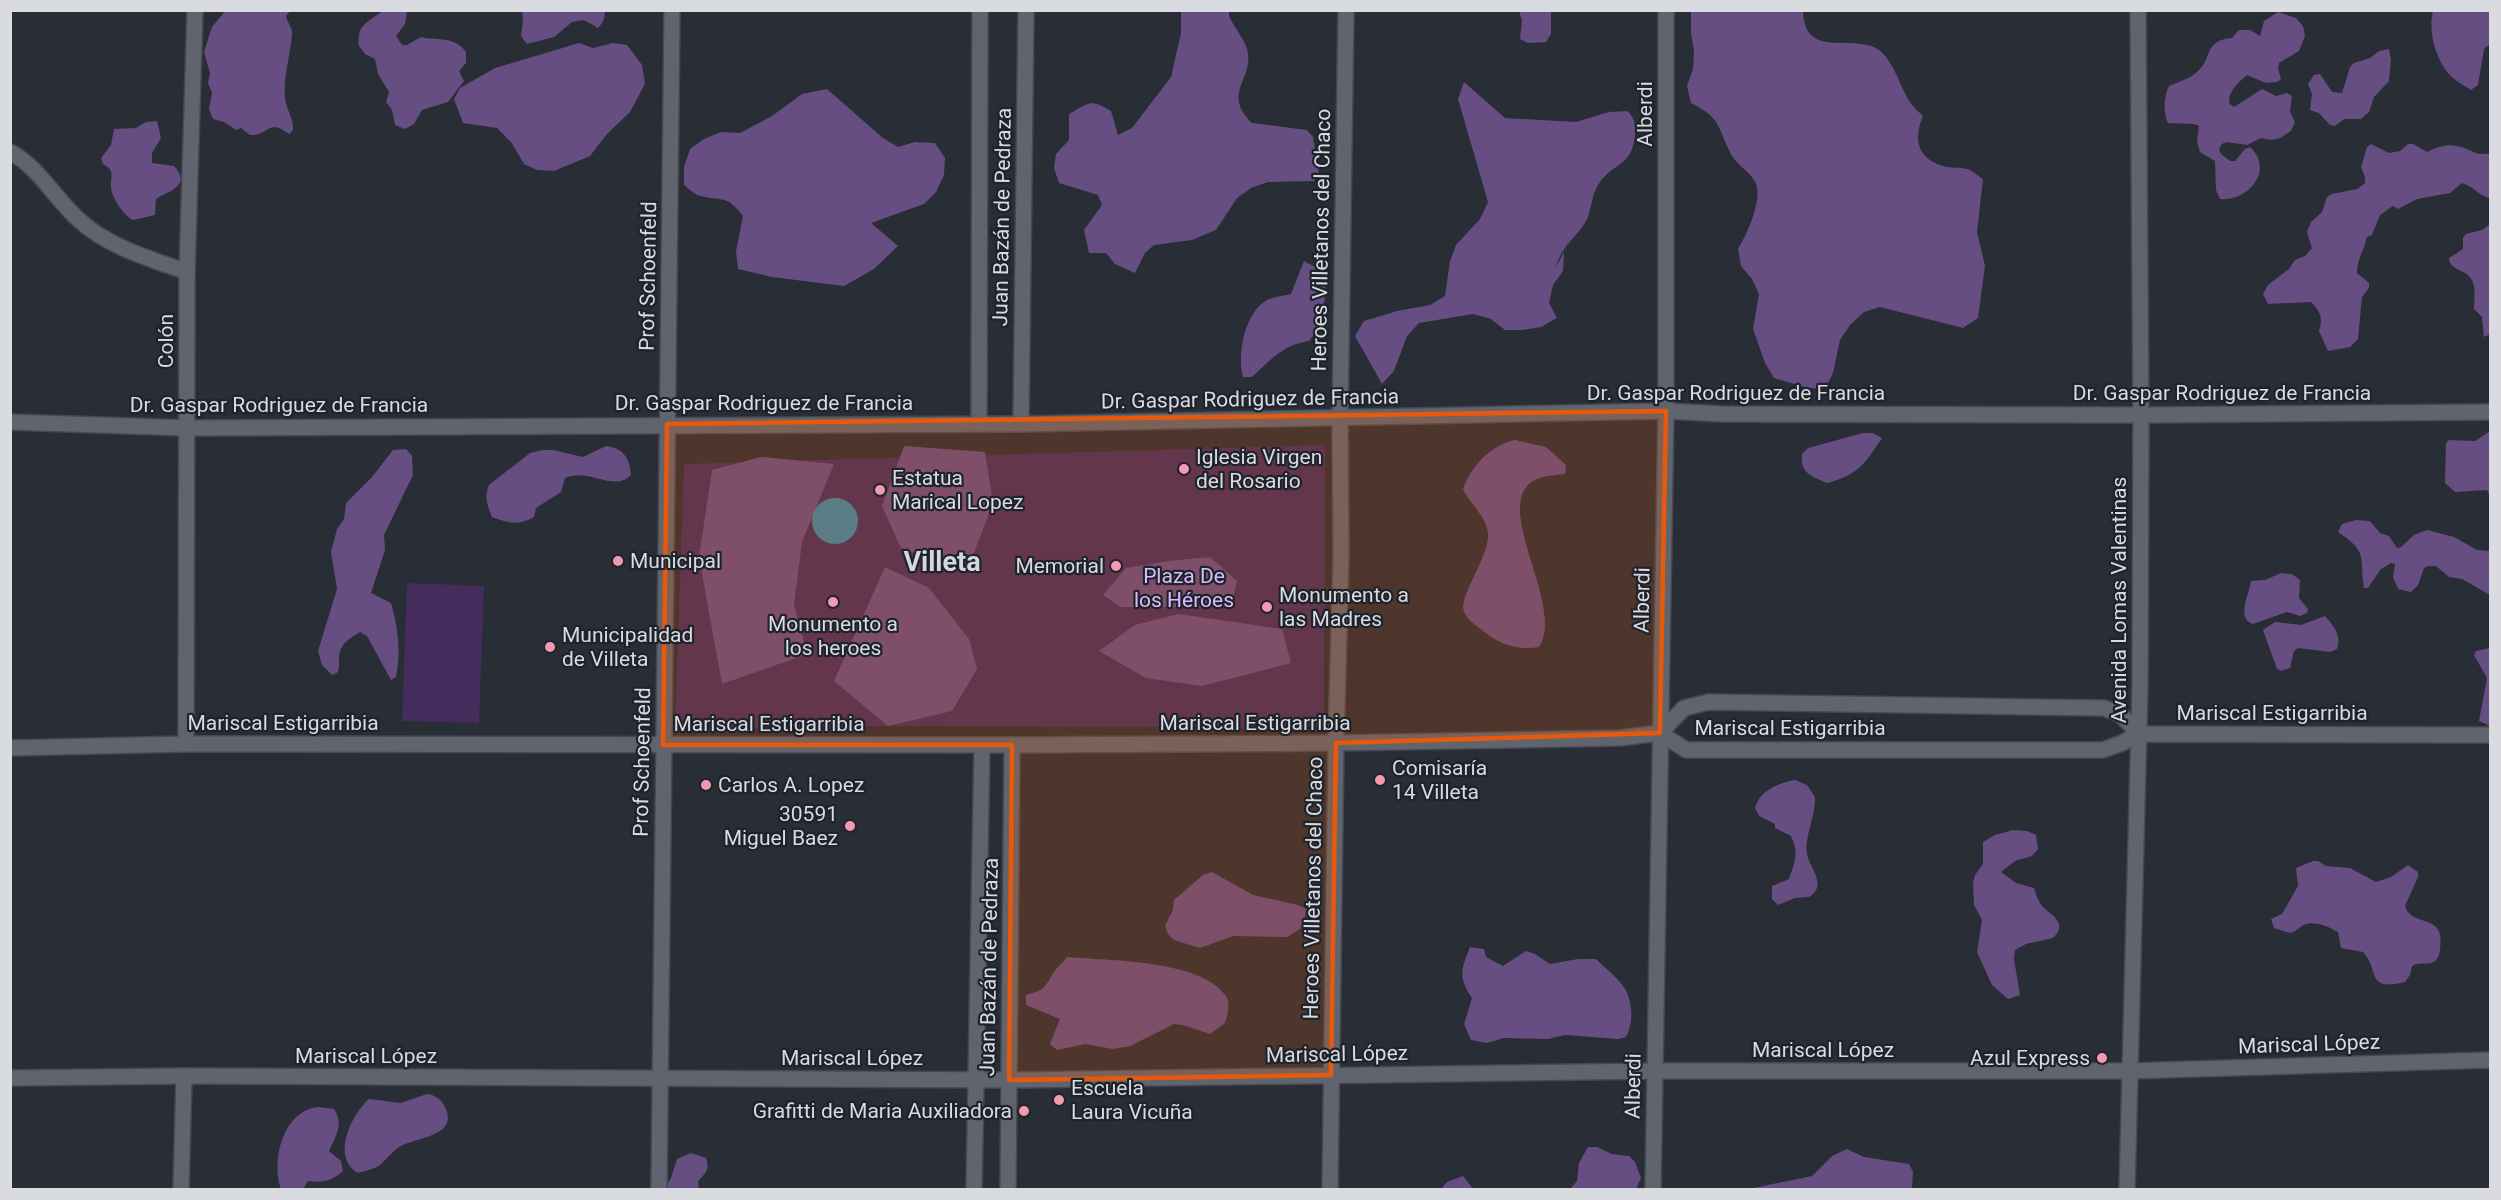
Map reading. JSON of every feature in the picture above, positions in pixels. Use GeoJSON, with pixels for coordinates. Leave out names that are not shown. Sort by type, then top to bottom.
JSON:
{"type":"FeatureCollection","features":[{"type":"Feature","properties":{"kind":"street","name":"Colón"},"geometry":{"type":"LineString","coordinates":[[186,744],[187,273],[195,10]]}},
{"type":"Feature","properties":{"kind":"street","name":"Prof Schoenfeld"},"geometry":{"type":"LineString","coordinates":[[659,1190],[672,10]]}},
{"type":"Feature","properties":{"kind":"street"},"geometry":{"type":"LineString","coordinates":[[979,424],[980,10]]}},
{"type":"Feature","properties":{"kind":"street","name":"Juan Bazán de Pedraza"},"geometry":{"type":"LineString","coordinates":[[1021,424],[1026,10]]}},
{"type":"Feature","properties":{"kind":"street","name":"Heroes Villetanos del Chaco"},"geometry":{"type":"LineString","coordinates":[[1330,1190],[1335,743],[1341,556],[1340,419],[1346,10]]}},
{"type":"Feature","properties":{"kind":"street","name":"Alberdi"},"geometry":{"type":"LineString","coordinates":[[1653,1190],[1666,411],[1666,10]]}},
{"type":"Feature","properties":{"kind":"street","name":"Avenida Lomas Valentinas"},"geometry":{"type":"LineString","coordinates":[[2127,1190],[2139,734],[2141,415],[2138,10]]}},
{"type":"Feature","properties":{"kind":"street"},"geometry":{"type":"LineString","coordinates":[[10,152],[27,162],[79,221],[124,248],[187,273]]}},
{"type":"Feature","properties":{"kind":"street","name":"Dr. Gaspar Rodriguez de Francia"},"geometry":{"type":"LineString","coordinates":[[10,422],[188,428],[1021,424],[1666,411],[1722,414],[2141,415],[2490,412]]}},
{"type":"Feature","properties":{"kind":"street"},"geometry":{"type":"LineString","coordinates":[[1660,733],[1684,708],[1709,702],[2104,708],[2121,715],[2139,734]]}},
{"type":"Feature","properties":{"kind":"street","name":"Mariscal Estigarribia"},"geometry":{"type":"LineString","coordinates":[[10,748],[186,744],[1335,743],[1597,739],[1660,733],[1686,750],[2103,750],[2139,734],[2490,735]]}},
{"type":"Feature","properties":{"kind":"street"},"geometry":{"type":"LineString","coordinates":[[975,1190],[982,745]]}},
{"type":"Feature","properties":{"kind":"street","name":"Juan Bazán de Pedraza"},"geometry":{"type":"LineString","coordinates":[[1008,1190],[1012,745]]}},
{"type":"Feature","properties":{"kind":"street","name":"Mariscal López"},"geometry":{"type":"LineString","coordinates":[[10,1078],[184,1076],[1009,1080],[1654,1071],[2129,1071],[2490,1060]]}},
{"type":"Feature","properties":{"kind":"street"},"geometry":{"type":"LineString","coordinates":[[181,1190],[184,1076]]}},
{"type":"Feature","properties":{"kind":"highlighted area"},"geometry":{"type":"Polygon","coordinates":[[[1666,411],[1660,733],[1336,743],[1331,1075],[1009,1080],[1012,745],[663,745],[667,424],[1666,411]]]}},
{"type":"Feature","properties":{"kind":"green space"},"geometry":{"type":"Polygon","coordinates":[[[384,10],[407,11],[405,24],[396,36],[402,45],[407,45],[421,37],[452,41],[466,52],[466,63],[459,71],[464,81],[448,102],[422,110],[414,124],[405,129],[395,125],[392,110],[386,102],[389,92],[378,74],[375,59],[365,54],[359,46],[362,28],[384,10]]]}},
{"type":"Feature","properties":{"kind":"green space"},"geometry":{"type":"Polygon","coordinates":[[[605,10],[605,15],[598,28],[584,20],[572,22],[554,37],[527,44],[521,36],[522,11],[605,10]]]}},
{"type":"Feature","properties":{"kind":"green space"},"geometry":{"type":"Polygon","coordinates":[[[1181,10],[1229,11],[1229,16],[1248,54],[1248,63],[1239,95],[1239,104],[1243,113],[1252,123],[1307,130],[1313,137],[1319,174],[1314,181],[1268,182],[1251,188],[1237,198],[1216,230],[1192,240],[1154,245],[1145,253],[1135,273],[1115,264],[1106,253],[1089,253],[1084,230],[1102,205],[1098,195],[1059,183],[1054,168],[1056,154],[1069,140],[1069,114],[1086,105],[1094,103],[1111,111],[1118,135],[1132,128],[1171,77],[1181,33],[1181,10]]]}},
{"type":"Feature","properties":{"kind":"green space"},"geometry":{"type":"Polygon","coordinates":[[[225,11],[290,11],[286,16],[292,33],[285,90],[293,126],[289,134],[282,129],[272,128],[256,135],[250,135],[241,128],[236,130],[224,122],[213,119],[209,109],[212,93],[208,83],[210,73],[204,52],[212,27],[225,11]]]}},
{"type":"Feature","properties":{"kind":"green space"},"geometry":{"type":"Polygon","coordinates":[[[1519,11],[1551,11],[1551,34],[1546,42],[1528,43],[1520,39],[1522,21],[1519,11]]]}},
{"type":"Feature","properties":{"kind":"green space"},"geometry":{"type":"Polygon","coordinates":[[[1691,11],[1803,11],[1805,25],[1810,34],[1818,39],[1871,46],[1884,55],[1890,62],[1910,102],[1923,116],[1918,142],[1924,155],[1937,164],[1969,170],[1983,179],[1977,232],[1985,266],[1978,318],[1963,328],[1880,307],[1864,312],[1850,325],[1840,340],[1833,373],[1825,389],[1808,388],[1774,378],[1765,363],[1753,329],[1759,294],[1752,279],[1741,266],[1738,249],[1754,215],[1757,187],[1752,177],[1732,156],[1714,119],[1691,103],[1687,86],[1693,69],[1694,51],[1691,11]]]}},
{"type":"Feature","properties":{"kind":"green space"},"geometry":{"type":"Polygon","coordinates":[[[2433,11],[2490,11],[2490,44],[2484,49],[2478,85],[2471,90],[2450,76],[2439,59],[2432,35],[2433,11]]]}},
{"type":"Feature","properties":{"kind":"green space"},"geometry":{"type":"Polygon","coordinates":[[[2278,12],[2296,18],[2303,26],[2305,36],[2299,51],[2279,63],[2281,79],[2277,82],[2266,83],[2247,75],[2234,88],[2229,100],[2234,107],[2262,89],[2276,96],[2287,93],[2292,96],[2290,112],[2295,122],[2291,131],[2280,138],[2271,140],[2261,138],[2247,145],[2226,142],[2222,144],[2219,149],[2221,154],[2230,161],[2235,161],[2245,149],[2250,147],[2260,165],[2255,183],[2248,190],[2230,199],[2220,199],[2216,190],[2215,161],[2200,152],[2197,142],[2199,126],[2168,123],[2166,119],[2167,90],[2169,86],[2196,73],[2217,42],[2232,38],[2239,30],[2250,30],[2260,36],[2264,21],[2278,12]]]}},
{"type":"Feature","properties":{"kind":"green space"},"geometry":{"type":"Polygon","coordinates":[[[579,43],[593,48],[613,43],[627,45],[642,65],[645,84],[630,112],[607,134],[590,156],[554,171],[537,170],[524,164],[511,142],[497,128],[463,123],[454,99],[460,88],[495,68],[579,43]]]}},
{"type":"Feature","properties":{"kind":"green space"},"geometry":{"type":"Polygon","coordinates":[[[2389,49],[2391,60],[2389,81],[2374,97],[2369,112],[2361,119],[2344,119],[2335,126],[2330,125],[2319,113],[2310,110],[2312,94],[2308,84],[2314,75],[2320,74],[2332,92],[2342,93],[2350,67],[2354,63],[2370,58],[2379,51],[2389,49]]]}},
{"type":"Feature","properties":{"kind":"green space"},"geometry":{"type":"Polygon","coordinates":[[[1464,82],[1505,118],[1576,122],[1609,112],[1627,111],[1632,116],[1635,125],[1633,146],[1626,159],[1600,182],[1595,190],[1585,224],[1562,252],[1556,267],[1564,252],[1563,271],[1553,285],[1549,303],[1557,318],[1541,327],[1523,330],[1505,330],[1491,319],[1473,314],[1419,323],[1407,336],[1394,371],[1382,384],[1355,336],[1364,321],[1397,311],[1430,305],[1445,296],[1450,261],[1456,245],[1480,219],[1488,202],[1458,99],[1464,82]]]}},
{"type":"Feature","properties":{"kind":"green space"},"geometry":{"type":"Polygon","coordinates":[[[827,89],[883,138],[898,147],[915,142],[935,143],[945,158],[944,175],[936,192],[924,204],[871,223],[898,246],[874,269],[844,286],[772,277],[738,269],[736,251],[743,216],[732,204],[699,195],[684,185],[684,167],[690,149],[704,139],[721,132],[740,133],[772,116],[802,94],[827,89]]]}},
{"type":"Feature","properties":{"kind":"green space"},"geometry":{"type":"Polygon","coordinates":[[[157,121],[161,138],[152,153],[152,163],[174,166],[181,178],[180,183],[173,190],[156,199],[155,215],[133,220],[116,202],[111,188],[112,174],[101,158],[111,145],[114,129],[136,128],[146,122],[157,121]]]}},
{"type":"Feature","properties":{"kind":"green space"},"geometry":{"type":"Polygon","coordinates":[[[2371,144],[2389,153],[2400,151],[2408,144],[2413,144],[2427,152],[2452,145],[2478,154],[2490,154],[2490,198],[2462,183],[2450,193],[2417,199],[2398,209],[2393,206],[2380,215],[2372,235],[2367,237],[2357,269],[2357,273],[2369,283],[2369,288],[2362,297],[2358,339],[2350,347],[2328,351],[2319,331],[2320,315],[2311,302],[2268,304],[2263,294],[2268,285],[2312,248],[2307,232],[2311,222],[2322,212],[2327,197],[2357,189],[2365,183],[2361,167],[2367,147],[2371,144]]]}},
{"type":"Feature","properties":{"kind":"green space"},"geometry":{"type":"Polygon","coordinates":[[[2490,224],[2490,334],[2484,337],[2482,317],[2474,309],[2472,280],[2452,265],[2449,258],[2463,249],[2463,238],[2466,234],[2482,230],[2490,224]]]}},
{"type":"Feature","properties":{"kind":"green space"},"geometry":{"type":"Polygon","coordinates":[[[1304,261],[1324,272],[1323,308],[1314,334],[1309,341],[1291,346],[1278,354],[1252,377],[1243,377],[1242,348],[1251,317],[1267,300],[1291,294],[1304,261]]]}},
{"type":"Feature","properties":{"kind":"green space"},"geometry":{"type":"Polygon","coordinates":[[[2490,431],[2490,496],[2487,490],[2455,492],[2445,483],[2446,443],[2449,440],[2475,441],[2490,431]]]}},
{"type":"Feature","properties":{"kind":"green space"},"geometry":{"type":"Polygon","coordinates":[[[1863,433],[1873,433],[1882,438],[1871,455],[1854,472],[1827,483],[1805,470],[1802,454],[1808,448],[1863,433]]]}},
{"type":"Feature","properties":{"kind":"green space"},"geometry":{"type":"Polygon","coordinates":[[[1515,440],[1546,447],[1566,465],[1565,474],[1547,476],[1530,483],[1521,497],[1520,516],[1524,538],[1544,609],[1545,630],[1539,647],[1532,648],[1499,642],[1468,618],[1463,605],[1484,553],[1488,533],[1484,521],[1463,489],[1471,472],[1483,458],[1498,447],[1515,440]]]}},
{"type":"Feature","properties":{"kind":"green space","name":"Plaza De los Héroes"},"geometry":{"type":"Polygon","coordinates":[[[1325,445],[1324,727],[888,726],[675,729],[684,464],[1325,445]]]}},
{"type":"Feature","properties":{"kind":"green space"},"geometry":{"type":"Polygon","coordinates":[[[606,446],[617,449],[625,455],[631,475],[624,480],[617,482],[574,475],[565,478],[561,492],[536,508],[534,517],[529,520],[513,523],[492,517],[487,501],[489,485],[530,453],[553,450],[583,457],[606,446]]]}},
{"type":"Feature","properties":{"kind":"green space"},"geometry":{"type":"Polygon","coordinates":[[[904,446],[985,452],[993,503],[967,571],[901,548],[882,506],[904,446]]]}},
{"type":"Feature","properties":{"kind":"green space"},"geometry":{"type":"Polygon","coordinates":[[[406,449],[412,456],[413,475],[384,535],[385,550],[371,593],[391,603],[398,640],[396,677],[391,680],[367,636],[360,632],[341,649],[338,671],[332,675],[322,665],[318,651],[337,589],[331,552],[337,529],[344,519],[346,503],[372,477],[393,450],[406,449]]]}},
{"type":"Feature","properties":{"kind":"green space"},"geometry":{"type":"Polygon","coordinates":[[[761,457],[834,464],[802,542],[794,604],[807,654],[722,684],[699,557],[712,470],[761,457]]]}},
{"type":"Feature","properties":{"kind":"green space"},"geometry":{"type":"Polygon","coordinates":[[[2356,520],[2370,521],[2380,533],[2389,536],[2397,548],[2414,535],[2427,530],[2454,537],[2477,550],[2490,551],[2490,595],[2462,579],[2449,577],[2436,566],[2424,568],[2418,585],[2411,592],[2398,589],[2393,577],[2395,564],[2391,563],[2381,569],[2368,588],[2364,588],[2359,551],[2338,532],[2342,524],[2356,520]]]}},
{"type":"Feature","properties":{"kind":"green space"},"geometry":{"type":"Polygon","coordinates":[[[1210,557],[1237,581],[1231,607],[1121,607],[1103,595],[1126,568],[1210,557]]]}},
{"type":"Feature","properties":{"kind":"green space"},"geometry":{"type":"Polygon","coordinates":[[[885,567],[929,588],[969,639],[977,669],[952,711],[888,726],[834,681],[885,567]]]}},
{"type":"Feature","properties":{"kind":"green space"},"geometry":{"type":"Polygon","coordinates":[[[2281,573],[2292,574],[2300,580],[2299,598],[2308,609],[2307,613],[2300,616],[2287,612],[2253,624],[2248,621],[2244,611],[2251,581],[2265,580],[2281,573]]]}},
{"type":"Feature","properties":{"kind":"green space"},"geometry":{"type":"Polygon","coordinates":[[[407,583],[484,586],[479,723],[402,721],[407,583]]]}},
{"type":"Feature","properties":{"kind":"green space"},"geometry":{"type":"Polygon","coordinates":[[[1178,614],[1282,629],[1291,663],[1202,686],[1146,678],[1099,651],[1135,625],[1178,614]]]}},
{"type":"Feature","properties":{"kind":"green space"},"geometry":{"type":"Polygon","coordinates":[[[2325,616],[2338,635],[2337,649],[2330,652],[2298,648],[2294,651],[2290,668],[2281,671],[2277,669],[2263,630],[2275,622],[2301,625],[2325,616]]]}},
{"type":"Feature","properties":{"kind":"green space"},"geometry":{"type":"Polygon","coordinates":[[[2490,648],[2490,726],[2479,721],[2487,678],[2474,655],[2476,651],[2490,648]]]}},
{"type":"Feature","properties":{"kind":"green space"},"geometry":{"type":"Polygon","coordinates":[[[1795,780],[1807,785],[1815,797],[1808,833],[1807,854],[1818,882],[1809,897],[1795,898],[1778,905],[1772,899],[1772,886],[1789,879],[1795,848],[1791,836],[1759,816],[1755,808],[1761,796],[1770,788],[1795,780]]]}},
{"type":"Feature","properties":{"kind":"green space"},"geometry":{"type":"Polygon","coordinates":[[[2013,830],[2027,831],[2036,835],[2038,849],[2032,856],[2015,861],[2001,872],[2016,883],[2034,888],[2041,904],[2057,920],[2059,928],[2053,938],[2026,944],[2015,950],[2014,959],[2020,995],[2008,999],[1992,985],[1977,952],[1982,920],[1974,905],[1973,883],[1975,875],[1983,864],[1983,842],[1995,835],[2013,830]]]}},
{"type":"Feature","properties":{"kind":"green space"},"geometry":{"type":"Polygon","coordinates":[[[2313,861],[2326,866],[2350,868],[2376,882],[2391,877],[2408,865],[2418,872],[2405,906],[2408,913],[2438,929],[2440,950],[2436,960],[2412,966],[2405,982],[2384,984],[2375,978],[2363,952],[2341,948],[2338,932],[2321,924],[2312,923],[2303,925],[2290,933],[2274,928],[2271,919],[2282,914],[2298,886],[2296,868],[2313,861]]]}},
{"type":"Feature","properties":{"kind":"green space"},"geometry":{"type":"Polygon","coordinates":[[[1212,872],[1253,895],[1298,905],[1306,909],[1303,927],[1287,937],[1233,936],[1200,948],[1174,940],[1168,934],[1165,926],[1173,910],[1174,900],[1203,875],[1212,872]]]}},
{"type":"Feature","properties":{"kind":"green space"},"geometry":{"type":"Polygon","coordinates":[[[1470,947],[1484,949],[1486,957],[1503,966],[1526,951],[1550,964],[1578,959],[1596,959],[1620,982],[1629,997],[1631,1018],[1626,1037],[1618,1039],[1565,1035],[1548,1039],[1504,1038],[1487,1043],[1471,1040],[1464,1024],[1472,998],[1462,973],[1470,947]]]}},
{"type":"Feature","properties":{"kind":"green space"},"geometry":{"type":"Polygon","coordinates":[[[1067,957],[1152,964],[1196,975],[1213,984],[1226,996],[1228,1013],[1225,1023],[1210,1034],[1174,1024],[1130,1046],[1113,1049],[1085,1044],[1057,1050],[1050,1044],[1060,1019],[1026,1005],[1026,995],[1043,988],[1067,957]]]}},
{"type":"Feature","properties":{"kind":"green space"},"geometry":{"type":"Polygon","coordinates":[[[427,1094],[438,1098],[445,1107],[448,1117],[442,1130],[401,1146],[380,1165],[372,1169],[358,1173],[350,1166],[345,1147],[350,1125],[369,1099],[401,1103],[427,1094]]]}},
{"type":"Feature","properties":{"kind":"green space"},"geometry":{"type":"Polygon","coordinates":[[[319,1107],[334,1109],[337,1114],[338,1130],[329,1151],[341,1161],[343,1171],[327,1180],[308,1181],[303,1189],[281,1189],[278,1164],[283,1138],[296,1117],[307,1110],[319,1107]]]}},
{"type":"Feature","properties":{"kind":"green space"},"geometry":{"type":"Polygon","coordinates":[[[1588,1147],[1597,1147],[1612,1154],[1629,1156],[1635,1162],[1641,1178],[1636,1189],[1564,1189],[1571,1188],[1577,1181],[1579,1163],[1588,1147]]]}},
{"type":"Feature","properties":{"kind":"green space"},"geometry":{"type":"Polygon","coordinates":[[[1847,1149],[1864,1157],[1909,1164],[1913,1172],[1912,1189],[1749,1189],[1812,1176],[1832,1156],[1847,1149]]]}},
{"type":"Feature","properties":{"kind":"green space"},"geometry":{"type":"Polygon","coordinates":[[[691,1153],[706,1158],[708,1165],[707,1171],[698,1181],[699,1189],[664,1190],[671,1178],[677,1159],[691,1153]]]}},
{"type":"Feature","properties":{"kind":"green space"},"geometry":{"type":"Polygon","coordinates":[[[1463,1176],[1473,1189],[1441,1189],[1447,1182],[1463,1176]]]}},
{"type":"Feature","properties":{"kind":"water"},"geometry":{"type":"Polygon","coordinates":[[[835,498],[851,505],[858,521],[851,537],[835,544],[819,537],[812,521],[819,505],[835,498]]]}},
{"type":"Feature","properties":{"kind":"place","name":"Iglesia Virgen del Rosario"},"geometry":{"type":"Point","coordinates":[1184,469]}},
{"type":"Feature","properties":{"kind":"place","name":"Estatua Marical Lopez"},"geometry":{"type":"Point","coordinates":[880,490]}},
{"type":"Feature","properties":{"kind":"place","name":"Municipal"},"geometry":{"type":"Point","coordinates":[618,561]}},
{"type":"Feature","properties":{"kind":"place","name":"Memorial"},"geometry":{"type":"Point","coordinates":[1116,566]}},
{"type":"Feature","properties":{"kind":"place","name":"Monumento a los heroes"},"geometry":{"type":"Point","coordinates":[833,602]}},
{"type":"Feature","properties":{"kind":"place","name":"Monumento a las Madres"},"geometry":{"type":"Point","coordinates":[1267,607]}},
{"type":"Feature","properties":{"kind":"place","name":"Municipalidad de Villeta"},"geometry":{"type":"Point","coordinates":[550,647]}},
{"type":"Feature","properties":{"kind":"place","name":"Comisaría 14 Villeta"},"geometry":{"type":"Point","coordinates":[1380,780]}},
{"type":"Feature","properties":{"kind":"place","name":"Carlos A. Lopez"},"geometry":{"type":"Point","coordinates":[706,785]}},
{"type":"Feature","properties":{"kind":"place","name":"30591 Miguel Baez"},"geometry":{"type":"Point","coordinates":[850,826]}},
{"type":"Feature","properties":{"kind":"place","name":"Azul Express"},"geometry":{"type":"Point","coordinates":[2102,1058]}},
{"type":"Feature","properties":{"kind":"place","name":"Escuela Laura Vicuña"},"geometry":{"type":"Point","coordinates":[1059,1100]}},
{"type":"Feature","properties":{"kind":"place","name":"Grafitti de Maria Auxiliadora"},"geometry":{"type":"Point","coordinates":[1024,1111]}},
{"type":"Feature","properties":{"kind":"district","name":"Villeta"},"geometry":{"type":"Point","coordinates":[942,562]}}]}
